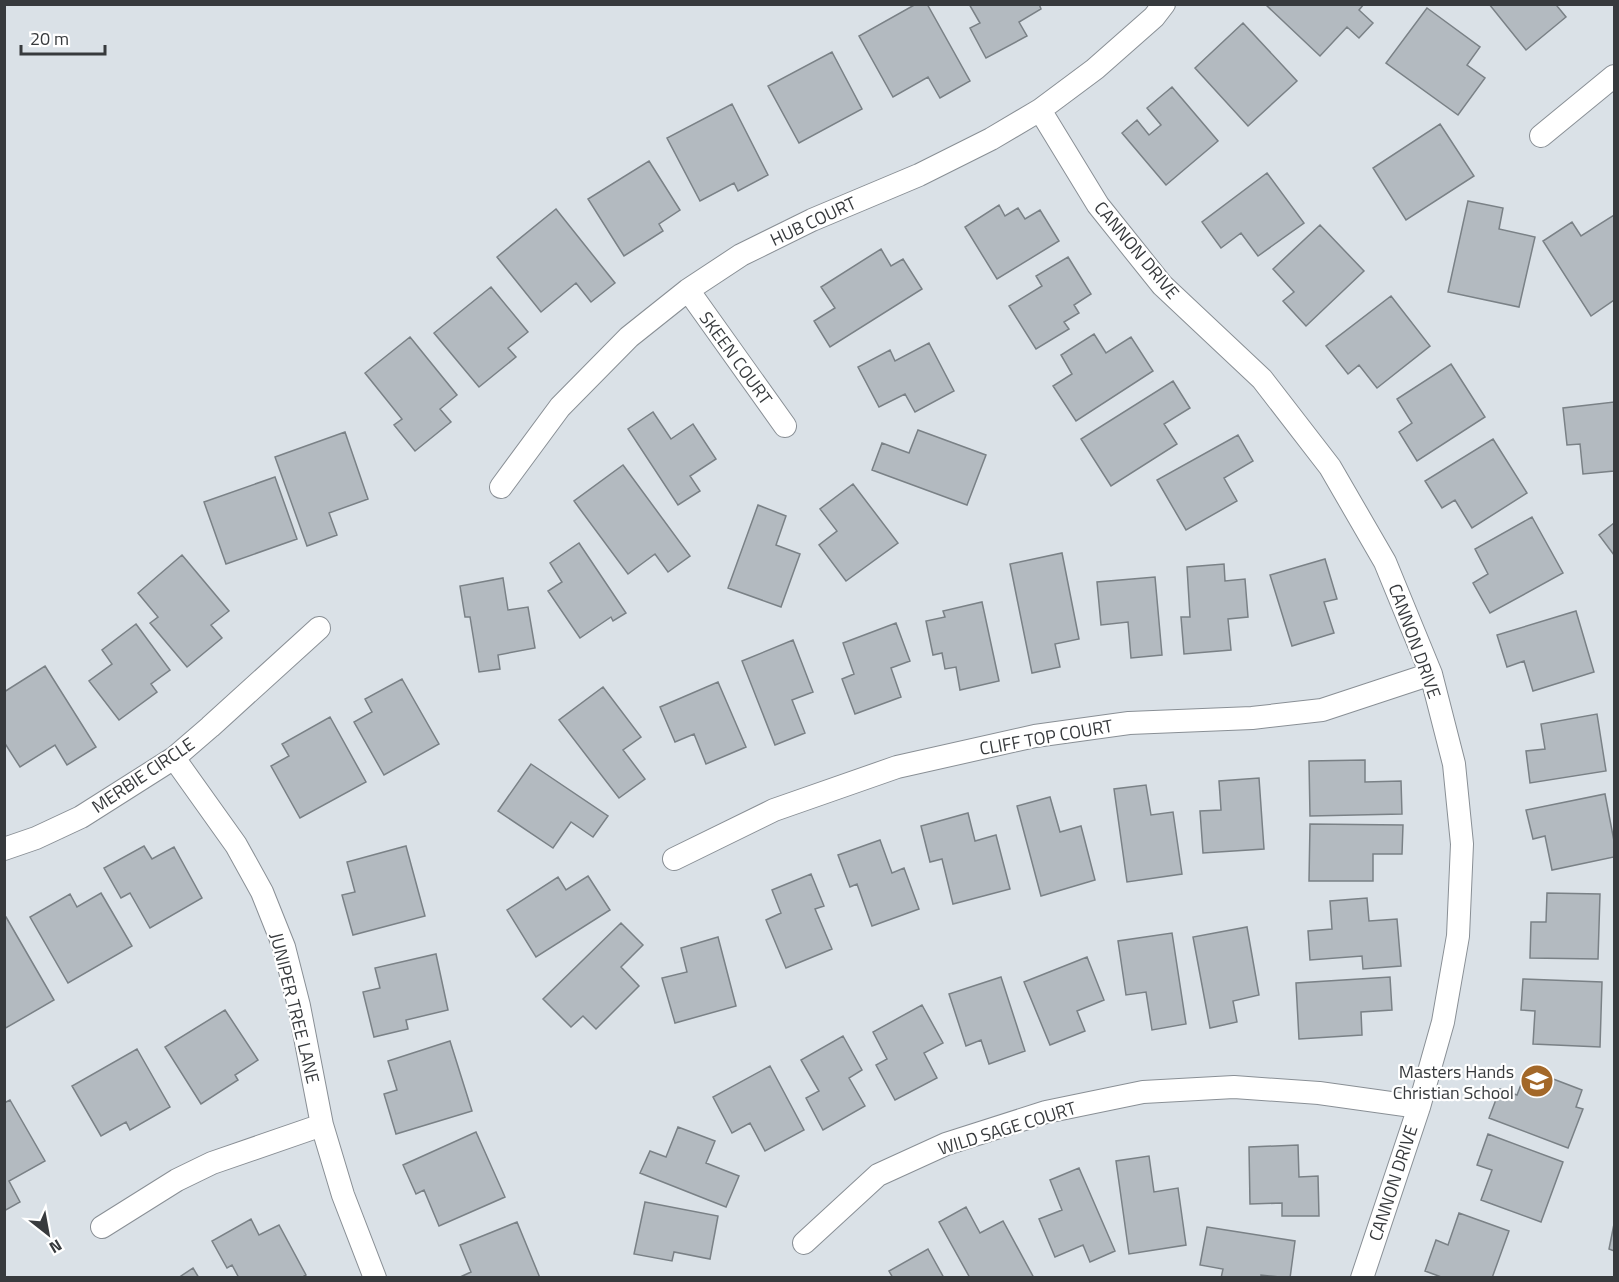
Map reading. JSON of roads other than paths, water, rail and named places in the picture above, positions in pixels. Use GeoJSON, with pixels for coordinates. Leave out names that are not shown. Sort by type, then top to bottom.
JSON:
{"type":"FeatureCollection","features":[{"type":"Feature","properties":{"kind":"street","name":"HUB COURT"},"geometry":{"type":"LineString","coordinates":[[501,487],[560,407],[629,337],[688,290],[741,255],[812,220],[919,175],[991,139],[1040,110],[1095,69],[1154,17],[1164,4]]}},
{"type":"Feature","properties":{"kind":"street"},"geometry":{"type":"LineString","coordinates":[[1541,136],[1614,76]]}},
{"type":"Feature","properties":{"kind":"street","name":"CANNON DRIVE"},"geometry":{"type":"LineString","coordinates":[[1040,110],[1098,205],[1162,285],[1263,379],[1330,467],[1385,562],[1431,674],[1454,764],[1462,844],[1458,936],[1443,1022],[1419,1107],[1362,1278]]}},
{"type":"Feature","properties":{"kind":"street","name":"SKEEN COURT"},"geometry":{"type":"LineString","coordinates":[[688,290],[785,426]]}},
{"type":"Feature","properties":{"kind":"street","name":"MERBIE CIRCLE"},"geometry":{"type":"LineString","coordinates":[[4,849],[36,838],[81,817],[174,758],[319,628]]}},
{"type":"Feature","properties":{"kind":"street","name":"CLIFF TOP COURT"},"geometry":{"type":"LineString","coordinates":[[674,859],[774,810],[897,767],[1035,736],[1129,723],[1252,718],[1322,710],[1431,674]]}},
{"type":"Feature","properties":{"kind":"street","name":"JUNIPER TREE LANE"},"geometry":{"type":"LineString","coordinates":[[174,758],[236,845],[262,892],[284,947],[299,1006],[322,1125],[343,1194],[375,1278]]}},
{"type":"Feature","properties":{"kind":"street","name":"WILD SAGE COURT"},"geometry":{"type":"LineString","coordinates":[[804,1243],[878,1175],[946,1144],[1046,1112],[1143,1092],[1234,1087],[1319,1093],[1419,1107]]}},
{"type":"Feature","properties":{"kind":"street"},"geometry":{"type":"LineString","coordinates":[[102,1227],[177,1180],[212,1163],[322,1125]]}},
{"type":"Feature","properties":{"kind":"place","name":"Masters Hands Christian School"},"geometry":{"type":"Point","coordinates":[1537,1081]}}]}
